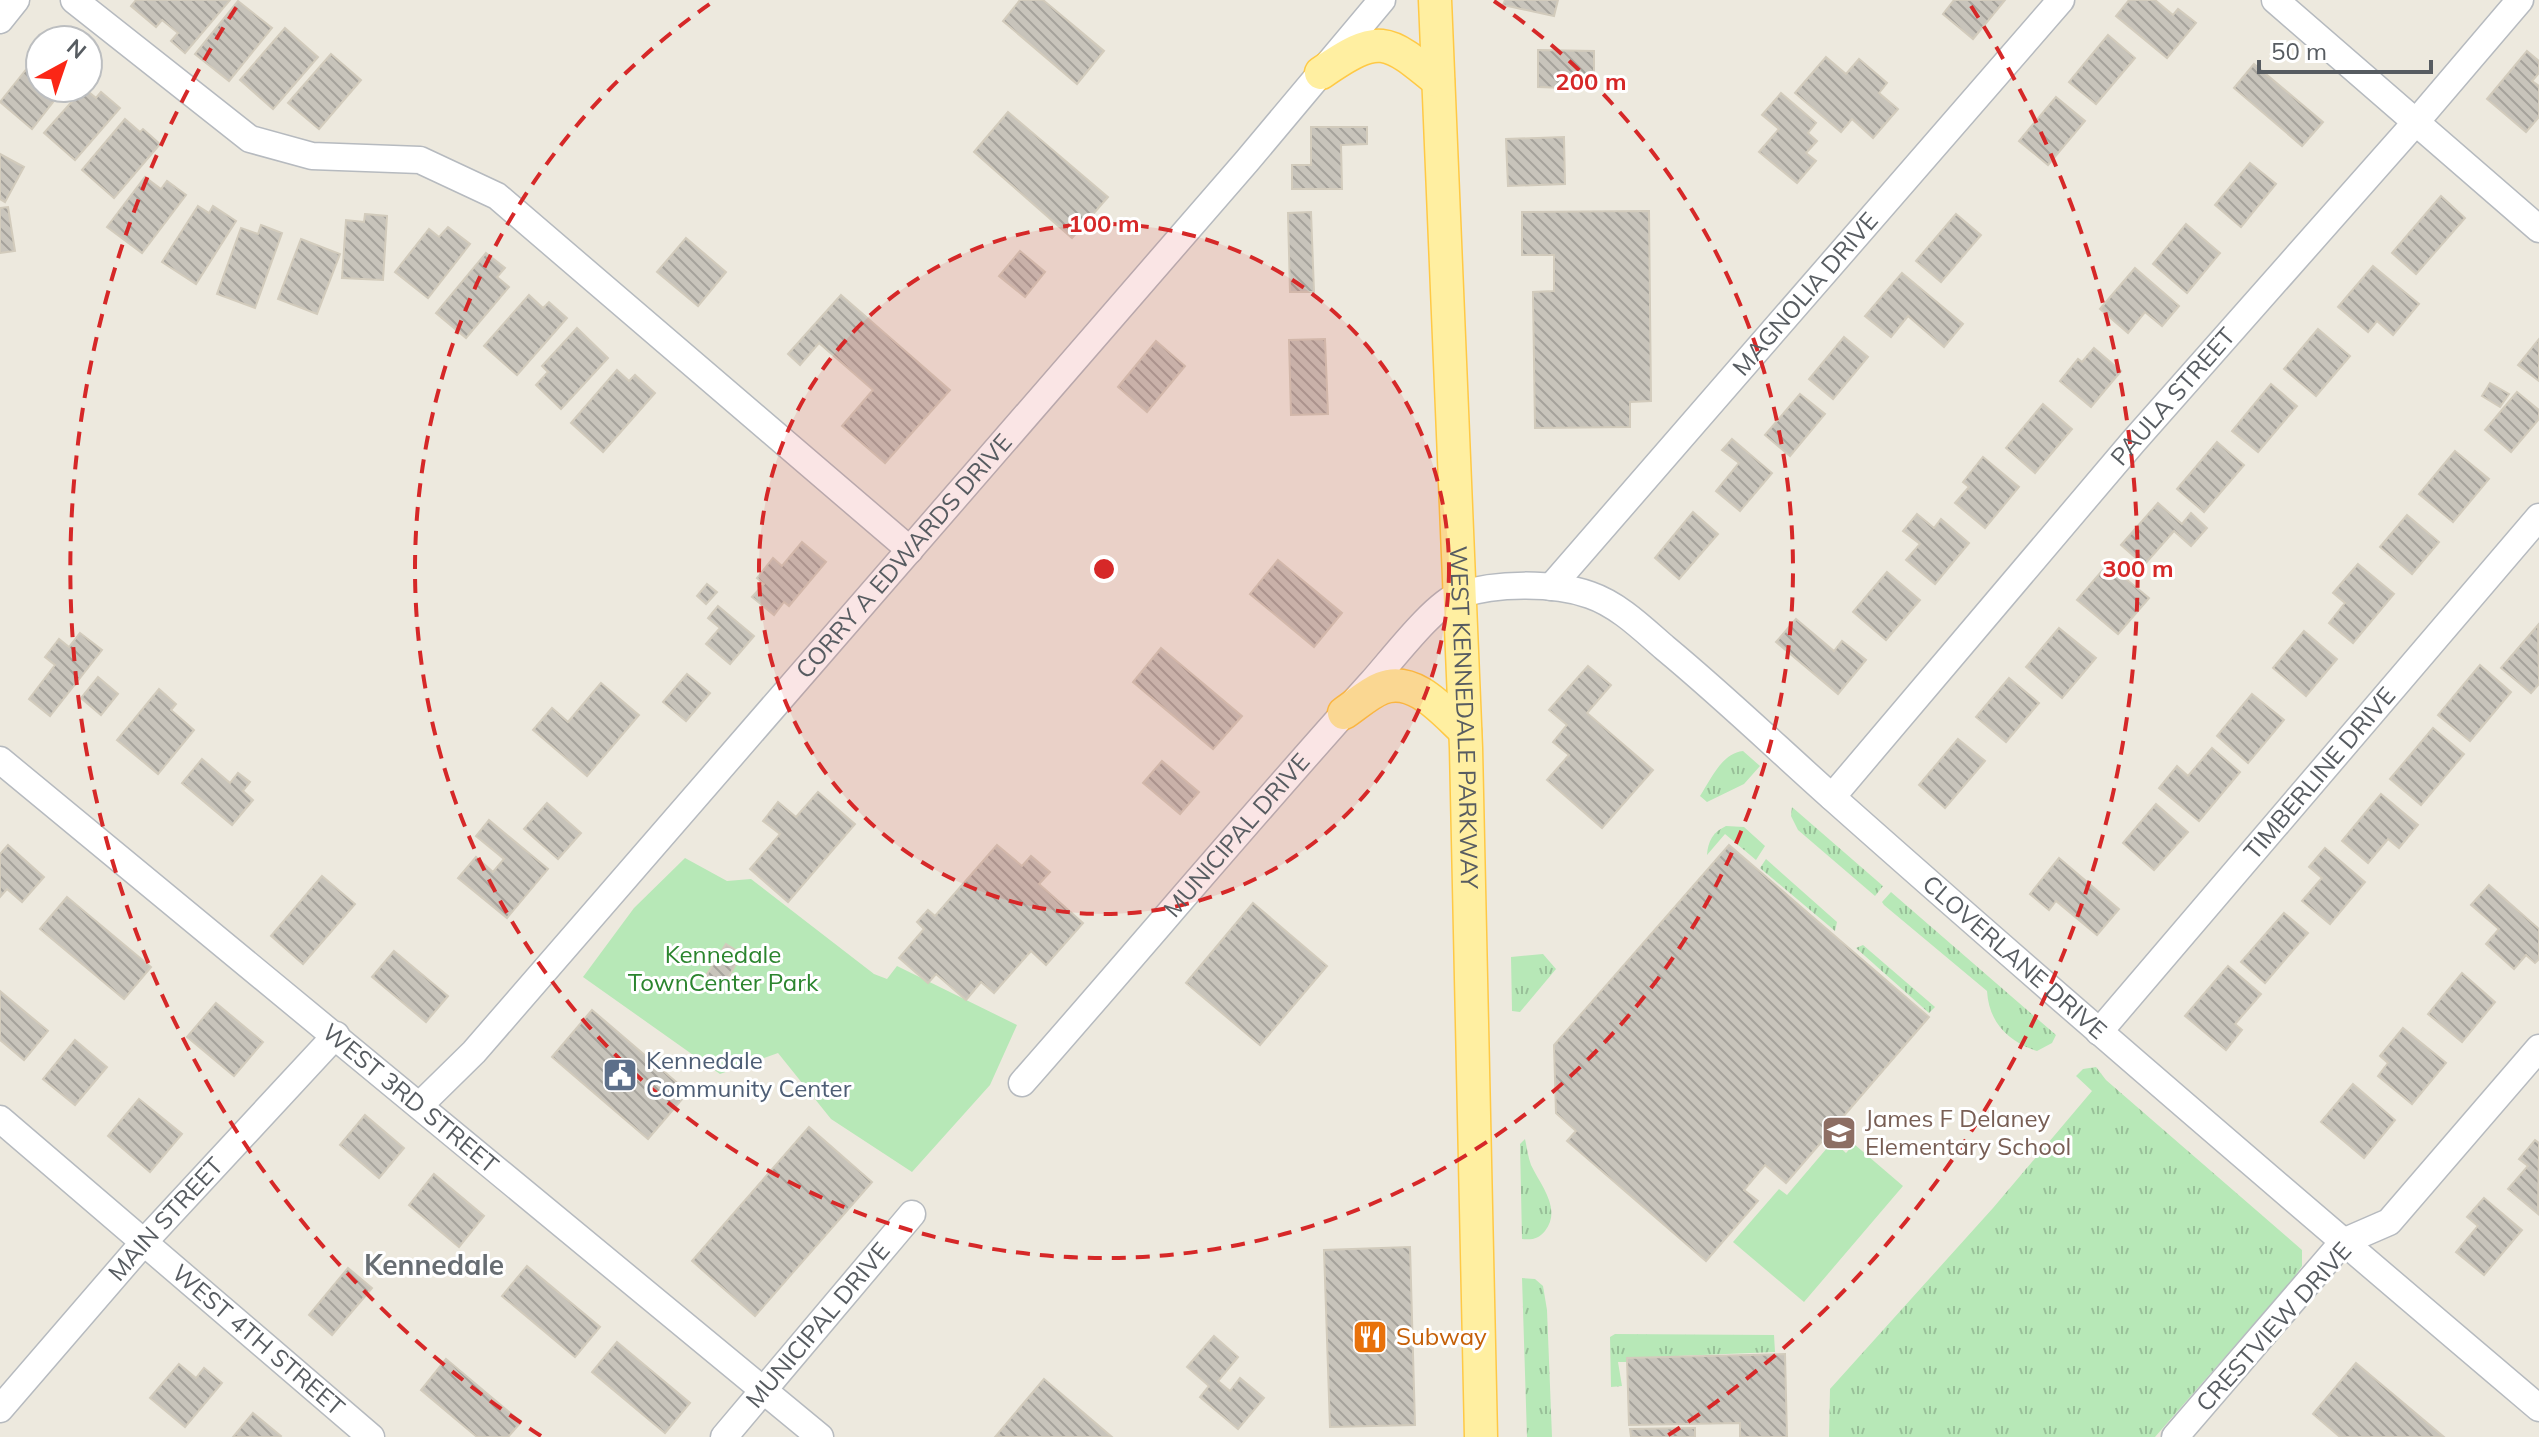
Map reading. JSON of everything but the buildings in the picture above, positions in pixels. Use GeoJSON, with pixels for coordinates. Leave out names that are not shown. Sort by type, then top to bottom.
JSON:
{"type":"FeatureCollection","features":[{"type":"Feature","properties":{"kind":"main road","name":"WEST KENNEDALE PARKWAY"},"geometry":{"type":"LineString","coordinates":[[1435,0],[1465,731],[1481,1437]]}},
{"type":"Feature","properties":{"kind":"main road"},"geometry":{"type":"LineString","coordinates":[[1321,73],[1352,52],[1377,43],[1400,49],[1438,81]]}},
{"type":"Feature","properties":{"kind":"main road"},"geometry":{"type":"LineString","coordinates":[[1344,713],[1384,687],[1407,687],[1427,697],[1465,731]]}},
{"type":"Feature","properties":{"kind":"street"},"geometry":{"type":"LineString","coordinates":[[0,20],[16,0]]}},
{"type":"Feature","properties":{"kind":"street"},"geometry":{"type":"LineString","coordinates":[[74,0],[250,139],[312,156],[420,160],[497,196],[910,550]]}},
{"type":"Feature","properties":{"kind":"street","name":"CORRY A EDWARDS DRIVE"},"geometry":{"type":"LineString","coordinates":[[420,1105],[474,1052],[1382,0]]}},
{"type":"Feature","properties":{"kind":"street","name":"MAGNOLIA DRIVE"},"geometry":{"type":"LineString","coordinates":[[1551,587],[2061,0]]}},
{"type":"Feature","properties":{"kind":"street"},"geometry":{"type":"LineString","coordinates":[[2275,0],[2539,229]]}},
{"type":"Feature","properties":{"kind":"street","name":"PAULA STREET"},"geometry":{"type":"LineString","coordinates":[[1832,797],[2133,442],[2520,0]]}},
{"type":"Feature","properties":{"kind":"street","name":"TIMBERLINE DRIVE"},"geometry":{"type":"LineString","coordinates":[[2099,1032],[2539,517]]}},
{"type":"Feature","properties":{"kind":"street","name":"CLOVERLANE DRIVE"},"geometry":{"type":"LineString","coordinates":[[1459,595],[1509,586],[1551,587],[1591,595],[1627,615],[2099,1032],[2539,1408]]}},
{"type":"Feature","properties":{"kind":"street","name":"MUNICIPAL DRIVE"},"geometry":{"type":"LineString","coordinates":[[1022,1083],[1344,713],[1431,616],[1459,595]]}},
{"type":"Feature","properties":{"kind":"street","name":"WEST 3RD STREET"},"geometry":{"type":"LineString","coordinates":[[0,760],[820,1437]]}},
{"type":"Feature","properties":{"kind":"street","name":"MAIN STREET"},"geometry":{"type":"LineString","coordinates":[[0,1409],[144,1242],[336,1035]]}},
{"type":"Feature","properties":{"kind":"street","name":"CRESTVIEW DRIVE"},"geometry":{"type":"LineString","coordinates":[[2175,1437],[2343,1242],[2389,1222],[2539,1048]]}},
{"type":"Feature","properties":{"kind":"street","name":"WEST 4TH STREET"},"geometry":{"type":"LineString","coordinates":[[0,1119],[364,1435]]}},
{"type":"Feature","properties":{"kind":"street","name":"MUNICIPAL DRIVE"},"geometry":{"type":"LineString","coordinates":[[724,1437],[912,1214]]}},
{"type":"Feature","properties":{"kind":"green space"},"geometry":{"type":"Polygon","coordinates":[[[1743,751],[1760,766],[1744,784],[1707,802],[1700,796],[1718,768],[1729,756],[1743,751]]]}},
{"type":"Feature","properties":{"kind":"green space"},"geometry":{"type":"Polygon","coordinates":[[[1792,807],[1883,886],[1875,896],[1798,830],[1791,816],[1792,807]]]}},
{"type":"Feature","properties":{"kind":"green space"},"geometry":{"type":"Polygon","coordinates":[[[1726,826],[1744,827],[1765,846],[1756,860],[1725,834],[1707,855],[1712,838],[1726,826]]]}},
{"type":"Feature","properties":{"kind":"green space","name":"Kennedale TownCenter Park"},"geometry":{"type":"Polygon","coordinates":[[[685,858],[727,881],[751,879],[874,974],[887,979],[897,966],[1017,1025],[990,1085],[912,1172],[831,1119],[778,1053],[720,1074],[583,977],[634,908],[685,858]]]}},
{"type":"Feature","properties":{"kind":"green space"},"geometry":{"type":"Polygon","coordinates":[[[1766,859],[1837,922],[1835,931],[1760,868],[1766,859]]]}},
{"type":"Feature","properties":{"kind":"green space"},"geometry":{"type":"Polygon","coordinates":[[[1891,892],[2056,1035],[2052,1043],[2037,1051],[2009,1036],[1991,1012],[1987,991],[1884,905],[1882,902],[1891,892]]]}},
{"type":"Feature","properties":{"kind":"green space"},"geometry":{"type":"Polygon","coordinates":[[[1863,945],[1935,1007],[1929,1013],[1856,948],[1863,945]]]}},
{"type":"Feature","properties":{"kind":"green space"},"geometry":{"type":"Polygon","coordinates":[[[1543,954],[1556,969],[1520,1012],[1512,1011],[1511,957],[1543,954]]]}},
{"type":"Feature","properties":{"kind":"green space"},"geometry":{"type":"Polygon","coordinates":[[[2096,1067],[2106,1080],[2302,1250],[2302,1266],[2293,1279],[2155,1437],[1829,1437],[1830,1389],[1993,1208],[2092,1091],[2076,1076],[2083,1069],[2096,1067]]]}},
{"type":"Feature","properties":{"kind":"green space"},"geometry":{"type":"Polygon","coordinates":[[[1525,1139],[1531,1165],[1551,1206],[1550,1223],[1545,1231],[1529,1239],[1522,1239],[1520,1144],[1525,1139]]]}},
{"type":"Feature","properties":{"kind":"green space"},"geometry":{"type":"Polygon","coordinates":[[[1833,1141],[1846,1153],[1854,1144],[1903,1186],[1804,1302],[1733,1242],[1779,1189],[1787,1195],[1833,1141]]]}},
{"type":"Feature","properties":{"kind":"green space"},"geometry":{"type":"Polygon","coordinates":[[[1522,1278],[1535,1279],[1543,1286],[1547,1310],[1552,1437],[1527,1437],[1522,1278]]]}},
{"type":"Feature","properties":{"kind":"green space"},"geometry":{"type":"Polygon","coordinates":[[[1615,1334],[1774,1335],[1775,1352],[1628,1358],[1627,1362],[1618,1362],[1622,1386],[1611,1387],[1610,1337],[1615,1334]]]}},
{"type":"Feature","properties":{"kind":"place","name":"Kennedale Community Center"},"geometry":{"type":"Point","coordinates":[620,1075]}},
{"type":"Feature","properties":{"kind":"place","name":"James F Delaney Elementary School"},"geometry":{"type":"Point","coordinates":[1839,1133]}},
{"type":"Feature","properties":{"kind":"place","name":"Subway"},"geometry":{"type":"Point","coordinates":[1370,1337]}},
{"type":"Feature","properties":{"kind":"district","name":"Kennedale"},"geometry":{"type":"Point","coordinates":[434,1265]}}]}
